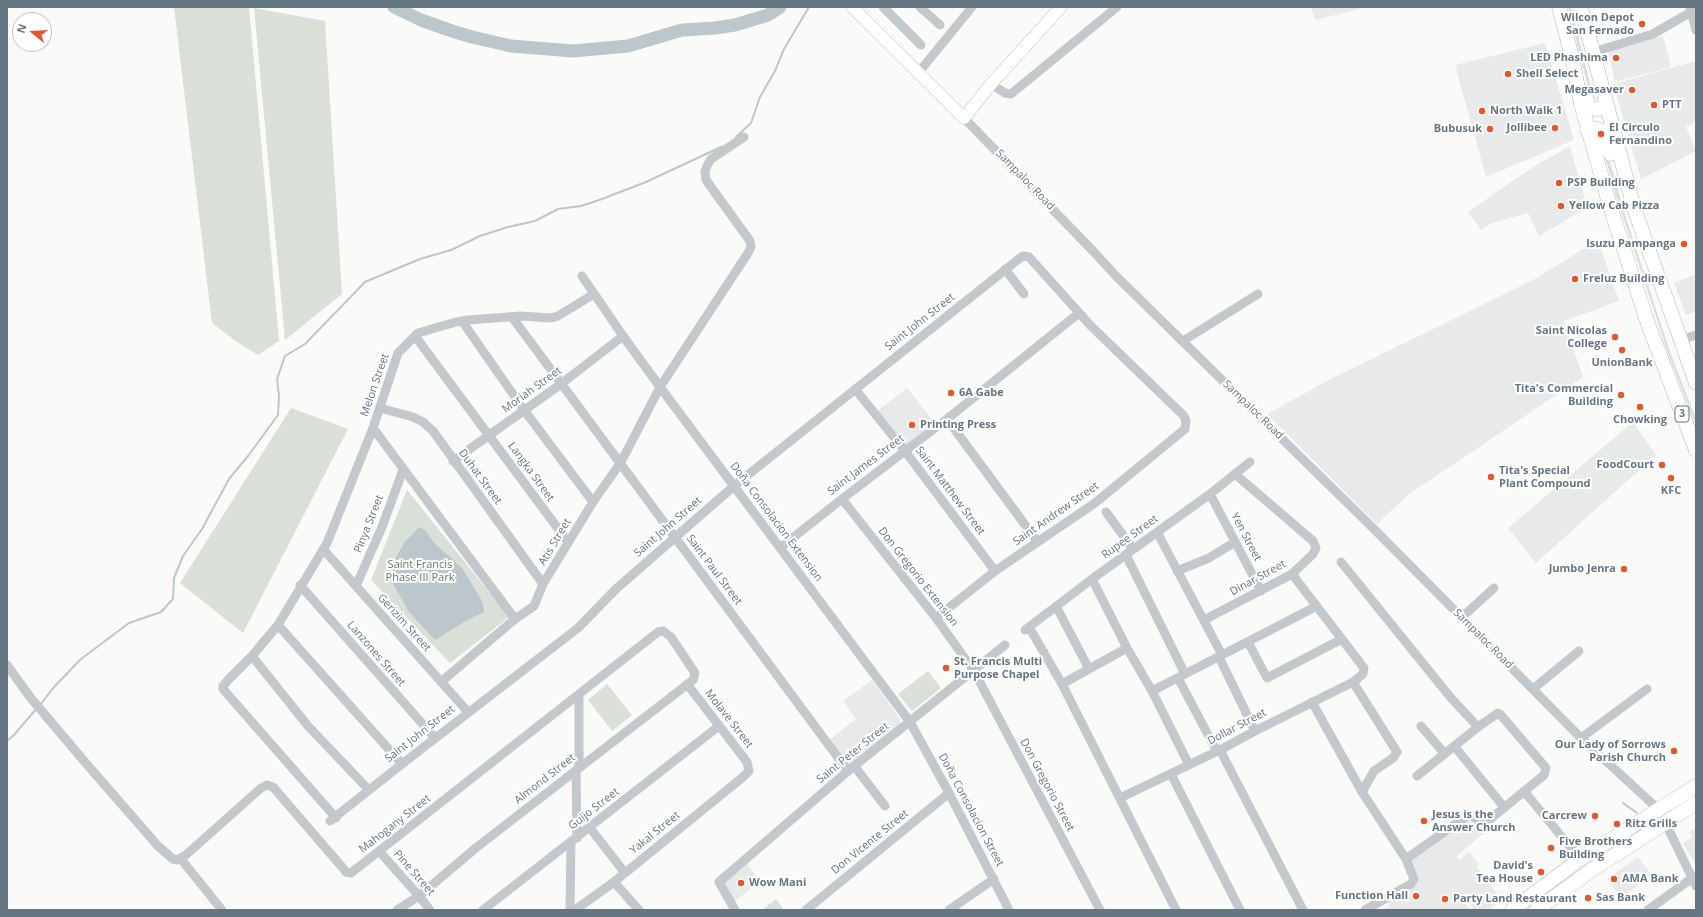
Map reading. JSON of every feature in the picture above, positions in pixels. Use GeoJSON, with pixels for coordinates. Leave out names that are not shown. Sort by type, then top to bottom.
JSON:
{"type":"FeatureCollection","features":[{"type":"Feature","properties":{"kind":"highway","name":"3"},"geometry":{"type":"LineString","coordinates":[[1559,7],[1572,57],[1577,88],[1587,130],[1610,206],[1648,324],[1696,450]]}},
{"type":"Feature","properties":{"kind":"highway"},"geometry":{"type":"LineString","coordinates":[[1581,7],[1634,208],[1696,383]]}},
{"type":"Feature","properties":{"kind":"highway"},"geometry":{"type":"LineString","coordinates":[[1577,88],[1583,89],[1590,108],[1596,110],[1608,108]]}},
{"type":"Feature","properties":{"kind":"highway"},"geometry":{"type":"LineString","coordinates":[[1587,130],[1597,129],[1602,132],[1611,155],[1624,166]]}},
{"type":"Feature","properties":{"kind":"highway"},"geometry":{"type":"LineString","coordinates":[[1512,910],[1580,859],[1696,786]]}},
{"type":"Feature","properties":{"kind":"highway"},"geometry":{"type":"LineString","coordinates":[[1536,910],[1592,870],[1667,824],[1696,803]]}},
{"type":"Feature","properties":{"kind":"main road","name":"Sampaloc Road"},"geometry":{"type":"LineString","coordinates":[[852,7],[920,72],[964,118]]}},
{"type":"Feature","properties":{"kind":"main road"},"geometry":{"type":"LineString","coordinates":[[964,118],[991,84],[1061,7]]}},
{"type":"Feature","properties":{"kind":"street"},"geometry":{"type":"LineString","coordinates":[[883,7],[921,45]]}},
{"type":"Feature","properties":{"kind":"street"},"geometry":{"type":"LineString","coordinates":[[920,7],[940,25]]}},
{"type":"Feature","properties":{"kind":"street"},"geometry":{"type":"LineString","coordinates":[[920,72],[972,7]]}},
{"type":"Feature","properties":{"kind":"street"},"geometry":{"type":"LineString","coordinates":[[991,84],[1005,93],[1011,94],[1118,7]]}},
{"type":"Feature","properties":{"kind":"street"},"geometry":{"type":"LineString","coordinates":[[1593,52],[1653,34],[1692,9],[1696,30]]}},
{"type":"Feature","properties":{"kind":"street","name":"Sampaloc Road"},"geometry":{"type":"LineString","coordinates":[[964,118],[1117,277],[1376,531],[1581,738],[1658,810]]}},
{"type":"Feature","properties":{"kind":"street","name":"Atis Street"},"geometry":{"type":"LineString","coordinates":[[441,682],[515,619],[534,606],[543,584],[568,542],[593,502],[621,462],[660,387],[739,268],[751,247],[750,241],[706,180],[705,171],[711,159],[744,137]]}},
{"type":"Feature","properties":{"kind":"street","name":"Saint John Street"},"geometry":{"type":"LineString","coordinates":[[252,656],[228,680],[223,686],[223,690],[333,819],[468,712],[578,628],[616,589],[734,486],[1020,258],[1026,256],[1032,259],[1079,313]]}},
{"type":"Feature","properties":{"kind":"street"},"geometry":{"type":"LineString","coordinates":[[1006,269],[1024,294]]}},
{"type":"Feature","properties":{"kind":"street","name":"Doña Consolacion Extension"},"geometry":{"type":"LineString","coordinates":[[582,276],[660,387],[781,547],[910,722]]}},
{"type":"Feature","properties":{"kind":"street","name":"Melon Street"},"geometry":{"type":"LineString","coordinates":[[515,619],[373,428],[398,353],[418,333],[462,321],[512,317],[552,318],[558,316],[594,294]]}},
{"type":"Feature","properties":{"kind":"street"},"geometry":{"type":"LineString","coordinates":[[1183,341],[1258,294]]}},
{"type":"Feature","properties":{"kind":"street","name":"Saint James Street"},"geometry":{"type":"LineString","coordinates":[[781,547],[947,419],[1079,313]]}},
{"type":"Feature","properties":{"kind":"street","name":"Saint Andrew Street"},"geometry":{"type":"LineString","coordinates":[[936,618],[995,571],[1096,502],[1183,432],[1186,425],[1184,416],[1079,313]]}},
{"type":"Feature","properties":{"kind":"street","name":"Saint Paul Street"},"geometry":{"type":"LineString","coordinates":[[512,317],[621,462],[675,538],[851,769],[885,806]]}},
{"type":"Feature","properties":{"kind":"street"},"geometry":{"type":"LineString","coordinates":[[462,321],[524,410],[593,502]]}},
{"type":"Feature","properties":{"kind":"street"},"geometry":{"type":"LineString","coordinates":[[1680,340],[1696,335]]}},
{"type":"Feature","properties":{"kind":"street","name":"Langka Street"},"geometry":{"type":"LineString","coordinates":[[415,336],[568,542]]}},
{"type":"Feature","properties":{"kind":"street","name":"Moriah Street"},"geometry":{"type":"LineString","coordinates":[[453,461],[561,384],[623,336]]}},
{"type":"Feature","properties":{"kind":"street","name":"Saint Matthew Street"},"geometry":{"type":"LineString","coordinates":[[855,389],[905,451],[995,571]]}},
{"type":"Feature","properties":{"kind":"street","name":"Duhat Street"},"geometry":{"type":"LineString","coordinates":[[380,408],[413,417],[423,422],[433,431],[453,461],[543,584]]}},
{"type":"Feature","properties":{"kind":"street"},"geometry":{"type":"LineString","coordinates":[[947,419],[1037,541]]}},
{"type":"Feature","properties":{"kind":"street"},"geometry":{"type":"LineString","coordinates":[[369,790],[308,726],[252,656],[278,625],[323,549],[334,527],[373,428]]}},
{"type":"Feature","properties":{"kind":"street","name":"Rupee Street"},"geometry":{"type":"LineString","coordinates":[[1062,684],[1027,629],[1092,579],[1210,494],[1250,462]]}},
{"type":"Feature","properties":{"kind":"street","name":"Pinya Street"},"geometry":{"type":"LineString","coordinates":[[356,586],[382,527],[403,470]]}},
{"type":"Feature","properties":{"kind":"street","name":"Dinar Street"},"geometry":{"type":"LineString","coordinates":[[1204,620],[1261,592],[1292,574],[1313,554],[1316,548],[1313,541],[1235,474]]}},
{"type":"Feature","properties":{"kind":"street","name":"Yen Street"},"geometry":{"type":"LineString","coordinates":[[1210,494],[1261,592]]}},
{"type":"Feature","properties":{"kind":"street","name":"Don Gregorio Extension"},"geometry":{"type":"LineString","coordinates":[[842,499],[936,618],[974,671]]}},
{"type":"Feature","properties":{"kind":"street"},"geometry":{"type":"LineString","coordinates":[[1106,512],[1130,552],[1182,676],[1215,748],[1220,750],[1303,910]]}},
{"type":"Feature","properties":{"kind":"street"},"geometry":{"type":"LineString","coordinates":[[1157,532],[1204,620],[1255,731]]}},
{"type":"Feature","properties":{"kind":"street"},"geometry":{"type":"LineString","coordinates":[[1177,571],[1208,558],[1235,542]]}},
{"type":"Feature","properties":{"kind":"street","name":"Gerizim Street"},"geometry":{"type":"LineString","coordinates":[[323,549],[468,712]]}},
{"type":"Feature","properties":{"kind":"street"},"geometry":{"type":"LineString","coordinates":[[1341,562],[1451,698],[1478,727]]}},
{"type":"Feature","properties":{"kind":"street"},"geometry":{"type":"LineString","coordinates":[[1248,642],[1267,678],[1342,639],[1292,574]]}},
{"type":"Feature","properties":{"kind":"street"},"geometry":{"type":"LineString","coordinates":[[1092,579],[1127,648],[1152,691],[1189,765]]}},
{"type":"Feature","properties":{"kind":"street","name":"Lanzones Street"},"geometry":{"type":"LineString","coordinates":[[300,586],[435,738]]}},
{"type":"Feature","properties":{"kind":"street"},"geometry":{"type":"LineString","coordinates":[[1461,618],[1494,588]]}},
{"type":"Feature","properties":{"kind":"street"},"geometry":{"type":"LineString","coordinates":[[1056,606],[1089,669]]}},
{"type":"Feature","properties":{"kind":"street"},"geometry":{"type":"LineString","coordinates":[[1152,691],[1317,606]]}},
{"type":"Feature","properties":{"kind":"street"},"geometry":{"type":"LineString","coordinates":[[278,625],[402,764]]}},
{"type":"Feature","properties":{"kind":"street","name":"Mahogany Street"},"geometry":{"type":"LineString","coordinates":[[181,859],[261,788],[267,785],[272,787],[346,872],[351,873],[658,632],[663,631],[671,637],[695,673],[695,677],[687,684]]}},
{"type":"Feature","properties":{"kind":"street","name":"Dollar Street"},"geometry":{"type":"LineString","coordinates":[[1120,798],[1220,750],[1352,682],[1363,674],[1364,668],[1342,639]]}},
{"type":"Feature","properties":{"kind":"street","name":"Saint Peter Street"},"geometry":{"type":"LineString","coordinates":[[734,910],[719,882],[851,769],[1005,645]]}},
{"type":"Feature","properties":{"kind":"street"},"geometry":{"type":"LineString","coordinates":[[1127,648],[1062,684],[1176,910]]}},
{"type":"Feature","properties":{"kind":"street"},"geometry":{"type":"LineString","coordinates":[[1533,689],[1579,650]]}},
{"type":"Feature","properties":{"kind":"street"},"geometry":{"type":"LineString","coordinates":[[7,665],[30,697],[158,846],[173,859],[177,861],[181,859],[222,910]]}},
{"type":"Feature","properties":{"kind":"street","name":"Don Gregorio Street"},"geometry":{"type":"LineString","coordinates":[[974,671],[1100,910]]}},
{"type":"Feature","properties":{"kind":"street"},"geometry":{"type":"LineString","coordinates":[[1352,682],[1397,752],[1393,758],[1374,771],[1362,792]]}},
{"type":"Feature","properties":{"kind":"street","name":"Molave Street"},"geometry":{"type":"LineString","coordinates":[[687,684],[747,762],[749,771]]}},
{"type":"Feature","properties":{"kind":"street","name":"Almond Street"},"geometry":{"type":"LineString","coordinates":[[397,910],[419,896],[477,847],[687,684]]}},
{"type":"Feature","properties":{"kind":"street"},"geometry":{"type":"LineString","coordinates":[[1581,738],[1647,689]]}},
{"type":"Feature","properties":{"kind":"street"},"geometry":{"type":"LineString","coordinates":[[570,910],[579,694]]}},
{"type":"Feature","properties":{"kind":"street"},"geometry":{"type":"LineString","coordinates":[[1312,702],[1362,792],[1406,859],[1414,879],[1411,884],[1365,910]]}},
{"type":"Feature","properties":{"kind":"street"},"geometry":{"type":"LineString","coordinates":[[1406,859],[1468,815],[1472,815],[1483,825],[1544,775],[1546,768],[1500,714],[1495,715],[1478,727],[1417,776]]}},
{"type":"Feature","properties":{"kind":"street","name":"Doña Consolacion Street"},"geometry":{"type":"LineString","coordinates":[[910,722],[949,793],[1009,910]]}},
{"type":"Feature","properties":{"kind":"street","name":"Guijo Street"},"geometry":{"type":"LineString","coordinates":[[483,910],[590,828],[718,726]]}},
{"type":"Feature","properties":{"kind":"street"},"geometry":{"type":"LineString","coordinates":[[1421,726],[1444,753]]}},
{"type":"Feature","properties":{"kind":"street"},"geometry":{"type":"LineString","coordinates":[[1454,746],[1504,807]]}},
{"type":"Feature","properties":{"kind":"street","name":"Yakal Street"},"geometry":{"type":"LineString","coordinates":[[575,910],[614,882],[749,771]]}},
{"type":"Feature","properties":{"kind":"street"},"geometry":{"type":"LineString","coordinates":[[1172,774],[1240,910]]}},
{"type":"Feature","properties":{"kind":"street"},"geometry":{"type":"LineString","coordinates":[[1524,791],[1580,859]]}},
{"type":"Feature","properties":{"kind":"street","name":"Don Vicente Street"},"geometry":{"type":"LineString","coordinates":[[806,910],[949,793]]}},
{"type":"Feature","properties":{"kind":"street"},"geometry":{"type":"LineString","coordinates":[[1648,910],[1694,882],[1667,824]]}},
{"type":"Feature","properties":{"kind":"street"},"geometry":{"type":"LineString","coordinates":[[590,828],[625,873]]}},
{"type":"Feature","properties":{"kind":"street","name":"Pine Street"},"geometry":{"type":"LineString","coordinates":[[379,851],[430,910]]}},
{"type":"Feature","properties":{"kind":"street"},"geometry":{"type":"LineString","coordinates":[[949,910],[994,879]]}},
{"type":"Feature","properties":{"kind":"street"},"geometry":{"type":"LineString","coordinates":[[614,882],[639,910]]}},
{"type":"Feature","properties":{"kind":"shaded area"},"geometry":{"type":"Polygon","coordinates":[[[1311,7],[1368,7],[1315,20],[1311,7]]]}},
{"type":"Feature","properties":{"kind":"shaded area"},"geometry":{"type":"Polygon","coordinates":[[[1663,36],[1671,67],[1615,82],[1608,51],[1663,36]]]}},
{"type":"Feature","properties":{"kind":"shaded area","name":"North Walk 1"},"geometry":{"type":"Polygon","coordinates":[[[1545,43],[1574,140],[1486,177],[1455,65],[1545,43]]]}},
{"type":"Feature","properties":{"kind":"shaded area","name":"PTT"},"geometry":{"type":"Polygon","coordinates":[[[1696,61],[1696,121],[1686,127],[1696,151],[1641,179],[1613,84],[1696,61]]]}},
{"type":"Feature","properties":{"kind":"shaded area"},"geometry":{"type":"Polygon","coordinates":[[[1570,146],[1587,208],[1539,236],[1528,213],[1492,223],[1481,230],[1468,212],[1530,169],[1570,146]]]}},
{"type":"Feature","properties":{"kind":"shaded area"},"geometry":{"type":"Polygon","coordinates":[[[1598,240],[1619,301],[1564,321],[1583,377],[1408,495],[1377,524],[1267,414],[1329,380],[1533,280],[1598,240]]]}},
{"type":"Feature","properties":{"kind":"shaded area"},"geometry":{"type":"Polygon","coordinates":[[[1696,274],[1696,311],[1686,315],[1674,283],[1696,274]]]}},
{"type":"Feature","properties":{"kind":"shaded area"},"geometry":{"type":"Polygon","coordinates":[[[907,388],[936,424],[905,448],[877,411],[907,388]]]}},
{"type":"Feature","properties":{"kind":"shaded area"},"geometry":{"type":"Polygon","coordinates":[[[1633,422],[1656,455],[1536,563],[1508,528],[1633,422]]]}},
{"type":"Feature","properties":{"kind":"shaded area"},"geometry":{"type":"Polygon","coordinates":[[[419,527],[426,531],[434,543],[462,568],[482,601],[484,612],[467,620],[435,640],[409,612],[391,580],[396,557],[405,542],[419,527]]]}},
{"type":"Feature","properties":{"kind":"shaded area"},"geometry":{"type":"Polygon","coordinates":[[[872,680],[900,719],[899,726],[848,766],[829,740],[856,719],[843,701],[872,680]]]}},
{"type":"Feature","properties":{"kind":"shaded area","name":"Party Land Restaurant"},"geometry":{"type":"Polygon","coordinates":[[[1473,819],[1484,833],[1457,856],[1459,860],[1469,852],[1479,864],[1477,867],[1502,900],[1489,910],[1474,910],[1470,905],[1476,901],[1473,897],[1465,903],[1471,910],[1381,910],[1389,907],[1388,902],[1416,879],[1416,871],[1410,859],[1465,820],[1473,819]]]}},
{"type":"Feature","properties":{"kind":"shaded area"},"geometry":{"type":"Polygon","coordinates":[[[1696,828],[1696,866],[1683,843],[1692,838],[1689,832],[1696,828]]]}},
{"type":"Feature","properties":{"kind":"shaded area"},"geometry":{"type":"Polygon","coordinates":[[[1638,857],[1652,875],[1621,898],[1607,879],[1638,857]]]}},
{"type":"Feature","properties":{"kind":"shaded area"},"geometry":{"type":"Polygon","coordinates":[[[746,862],[760,881],[733,903],[724,881],[746,862]]]}},
{"type":"Feature","properties":{"kind":"green space"},"geometry":{"type":"Polygon","coordinates":[[[174,7],[249,7],[279,341],[258,355],[237,342],[212,323],[174,7]]]}},
{"type":"Feature","properties":{"kind":"green space"},"geometry":{"type":"Polygon","coordinates":[[[1568,7],[1571,7],[1595,103],[1592,104],[1568,7]]]}},
{"type":"Feature","properties":{"kind":"green space"},"geometry":{"type":"Polygon","coordinates":[[[254,8],[325,21],[342,294],[285,340],[254,8]]]}},
{"type":"Feature","properties":{"kind":"green space"},"geometry":{"type":"Polygon","coordinates":[[[1600,138],[1609,159],[1628,224],[1670,352],[1696,419],[1696,426],[1668,353],[1616,196],[1600,138]]]}},
{"type":"Feature","properties":{"kind":"green space"},"geometry":{"type":"Polygon","coordinates":[[[291,408],[348,429],[243,633],[180,583],[291,408]]]}},
{"type":"Feature","properties":{"kind":"green space","name":"Saint Francis Phase III Park"},"geometry":{"type":"Polygon","coordinates":[[[407,490],[509,617],[450,663],[371,580],[407,490]]]}},
{"type":"Feature","properties":{"kind":"green space"},"geometry":{"type":"Polygon","coordinates":[[[928,671],[941,688],[912,711],[898,694],[928,671]]]}},
{"type":"Feature","properties":{"kind":"green space"},"geometry":{"type":"Polygon","coordinates":[[[607,684],[632,715],[612,731],[588,700],[607,684]]]}},
{"type":"Feature","properties":{"kind":"green space"},"geometry":{"type":"Polygon","coordinates":[[[776,899],[784,910],[762,910],[776,899]]]}},
{"type":"Feature","properties":{"kind":"waterway"},"geometry":{"type":"LineString","coordinates":[[394,7],[421,20],[472,37],[511,46],[573,51],[628,46],[682,30],[735,25],[768,15],[780,7]]}},
{"type":"Feature","properties":{"kind":"waterway"},"geometry":{"type":"LineString","coordinates":[[736,137],[751,123],[760,97],[775,71],[784,49],[809,7]]}},
{"type":"Feature","properties":{"kind":"waterway"},"geometry":{"type":"LineString","coordinates":[[40,705],[54,687],[81,659],[129,623],[161,612],[173,599],[174,578],[183,556],[202,529],[229,479],[278,415],[279,396],[277,379],[285,356],[305,344],[365,282],[420,259],[451,250],[480,236],[508,227],[535,221],[558,209],[581,206],[602,199],[646,182],[721,147]]}},
{"type":"Feature","properties":{"kind":"waterway"},"geometry":{"type":"LineString","coordinates":[[7,741],[37,708]]}},
{"type":"Feature","properties":{"kind":"waterway"},"geometry":{"type":"LineString","coordinates":[[1623,803],[1637,813]]}},
{"type":"Feature","properties":{"kind":"place","name":"Wilcon Depot San Fernado"},"geometry":{"type":"Point","coordinates":[1642,24]}},
{"type":"Feature","properties":{"kind":"place","name":"LED Phashima"},"geometry":{"type":"Point","coordinates":[1616,58]}},
{"type":"Feature","properties":{"kind":"place","name":"Shell Select"},"geometry":{"type":"Point","coordinates":[1508,74]}},
{"type":"Feature","properties":{"kind":"place","name":"Megasaver"},"geometry":{"type":"Point","coordinates":[1632,90]}},
{"type":"Feature","properties":{"kind":"place","name":"PTT"},"geometry":{"type":"Point","coordinates":[1654,105]}},
{"type":"Feature","properties":{"kind":"place","name":"North Walk 1"},"geometry":{"type":"Point","coordinates":[1482,111]}},
{"type":"Feature","properties":{"kind":"place","name":"Jollibee"},"geometry":{"type":"Point","coordinates":[1555,128]}},
{"type":"Feature","properties":{"kind":"place","name":"Bubusuk"},"geometry":{"type":"Point","coordinates":[1490,129]}},
{"type":"Feature","properties":{"kind":"place","name":"El Circulo Fernandino"},"geometry":{"type":"Point","coordinates":[1601,134]}},
{"type":"Feature","properties":{"kind":"place","name":"PSP Building"},"geometry":{"type":"Point","coordinates":[1559,183]}},
{"type":"Feature","properties":{"kind":"place","name":"Yellow Cab Pizza"},"geometry":{"type":"Point","coordinates":[1561,206]}},
{"type":"Feature","properties":{"kind":"place","name":"Isuzu Pampanga"},"geometry":{"type":"Point","coordinates":[1684,244]}},
{"type":"Feature","properties":{"kind":"place","name":"Freluz Building"},"geometry":{"type":"Point","coordinates":[1575,279]}},
{"type":"Feature","properties":{"kind":"place","name":"Saint Nicolas College"},"geometry":{"type":"Point","coordinates":[1615,337]}},
{"type":"Feature","properties":{"kind":"place","name":"UnionBank"},"geometry":{"type":"Point","coordinates":[1622,350]}},
{"type":"Feature","properties":{"kind":"place","name":"6A Gabe"},"geometry":{"type":"Point","coordinates":[951,393]}},
{"type":"Feature","properties":{"kind":"place","name":"Tita's Commercial Building"},"geometry":{"type":"Point","coordinates":[1621,395]}},
{"type":"Feature","properties":{"kind":"place","name":"Chowking"},"geometry":{"type":"Point","coordinates":[1640,407]}},
{"type":"Feature","properties":{"kind":"place","name":"Printing Press"},"geometry":{"type":"Point","coordinates":[912,425]}},
{"type":"Feature","properties":{"kind":"place","name":"FoodCourt"},"geometry":{"type":"Point","coordinates":[1662,465]}},
{"type":"Feature","properties":{"kind":"place","name":"Tita's Special Plant Compound"},"geometry":{"type":"Point","coordinates":[1491,477]}},
{"type":"Feature","properties":{"kind":"place","name":"KFC"},"geometry":{"type":"Point","coordinates":[1671,478]}},
{"type":"Feature","properties":{"kind":"place","name":"Jumbo Jenra"},"geometry":{"type":"Point","coordinates":[1624,569]}},
{"type":"Feature","properties":{"kind":"place","name":"St. Francis Multi Purpose Chapel"},"geometry":{"type":"Point","coordinates":[946,668]}},
{"type":"Feature","properties":{"kind":"place","name":"Our Lady of Sorrows Parish Church"},"geometry":{"type":"Point","coordinates":[1674,751]}},
{"type":"Feature","properties":{"kind":"place","name":"Carcrew"},"geometry":{"type":"Point","coordinates":[1595,816]}},
{"type":"Feature","properties":{"kind":"place","name":"Jesus is the Answer Church"},"geometry":{"type":"Point","coordinates":[1424,821]}},
{"type":"Feature","properties":{"kind":"place","name":"Ritz Grills"},"geometry":{"type":"Point","coordinates":[1617,824]}},
{"type":"Feature","properties":{"kind":"place","name":"Five Brothers Building"},"geometry":{"type":"Point","coordinates":[1551,848]}},
{"type":"Feature","properties":{"kind":"place","name":"David's Tea House"},"geometry":{"type":"Point","coordinates":[1541,872]}},
{"type":"Feature","properties":{"kind":"place","name":"AMA Bank"},"geometry":{"type":"Point","coordinates":[1614,879]}},
{"type":"Feature","properties":{"kind":"place","name":"Wow Mani"},"geometry":{"type":"Point","coordinates":[741,883]}},
{"type":"Feature","properties":{"kind":"place","name":"Function Hall"},"geometry":{"type":"Point","coordinates":[1416,896]}},
{"type":"Feature","properties":{"kind":"place","name":"Sas Bank"},"geometry":{"type":"Point","coordinates":[1588,898]}},
{"type":"Feature","properties":{"kind":"place","name":"Party Land Restaurant"},"geometry":{"type":"Point","coordinates":[1445,899]}}]}
